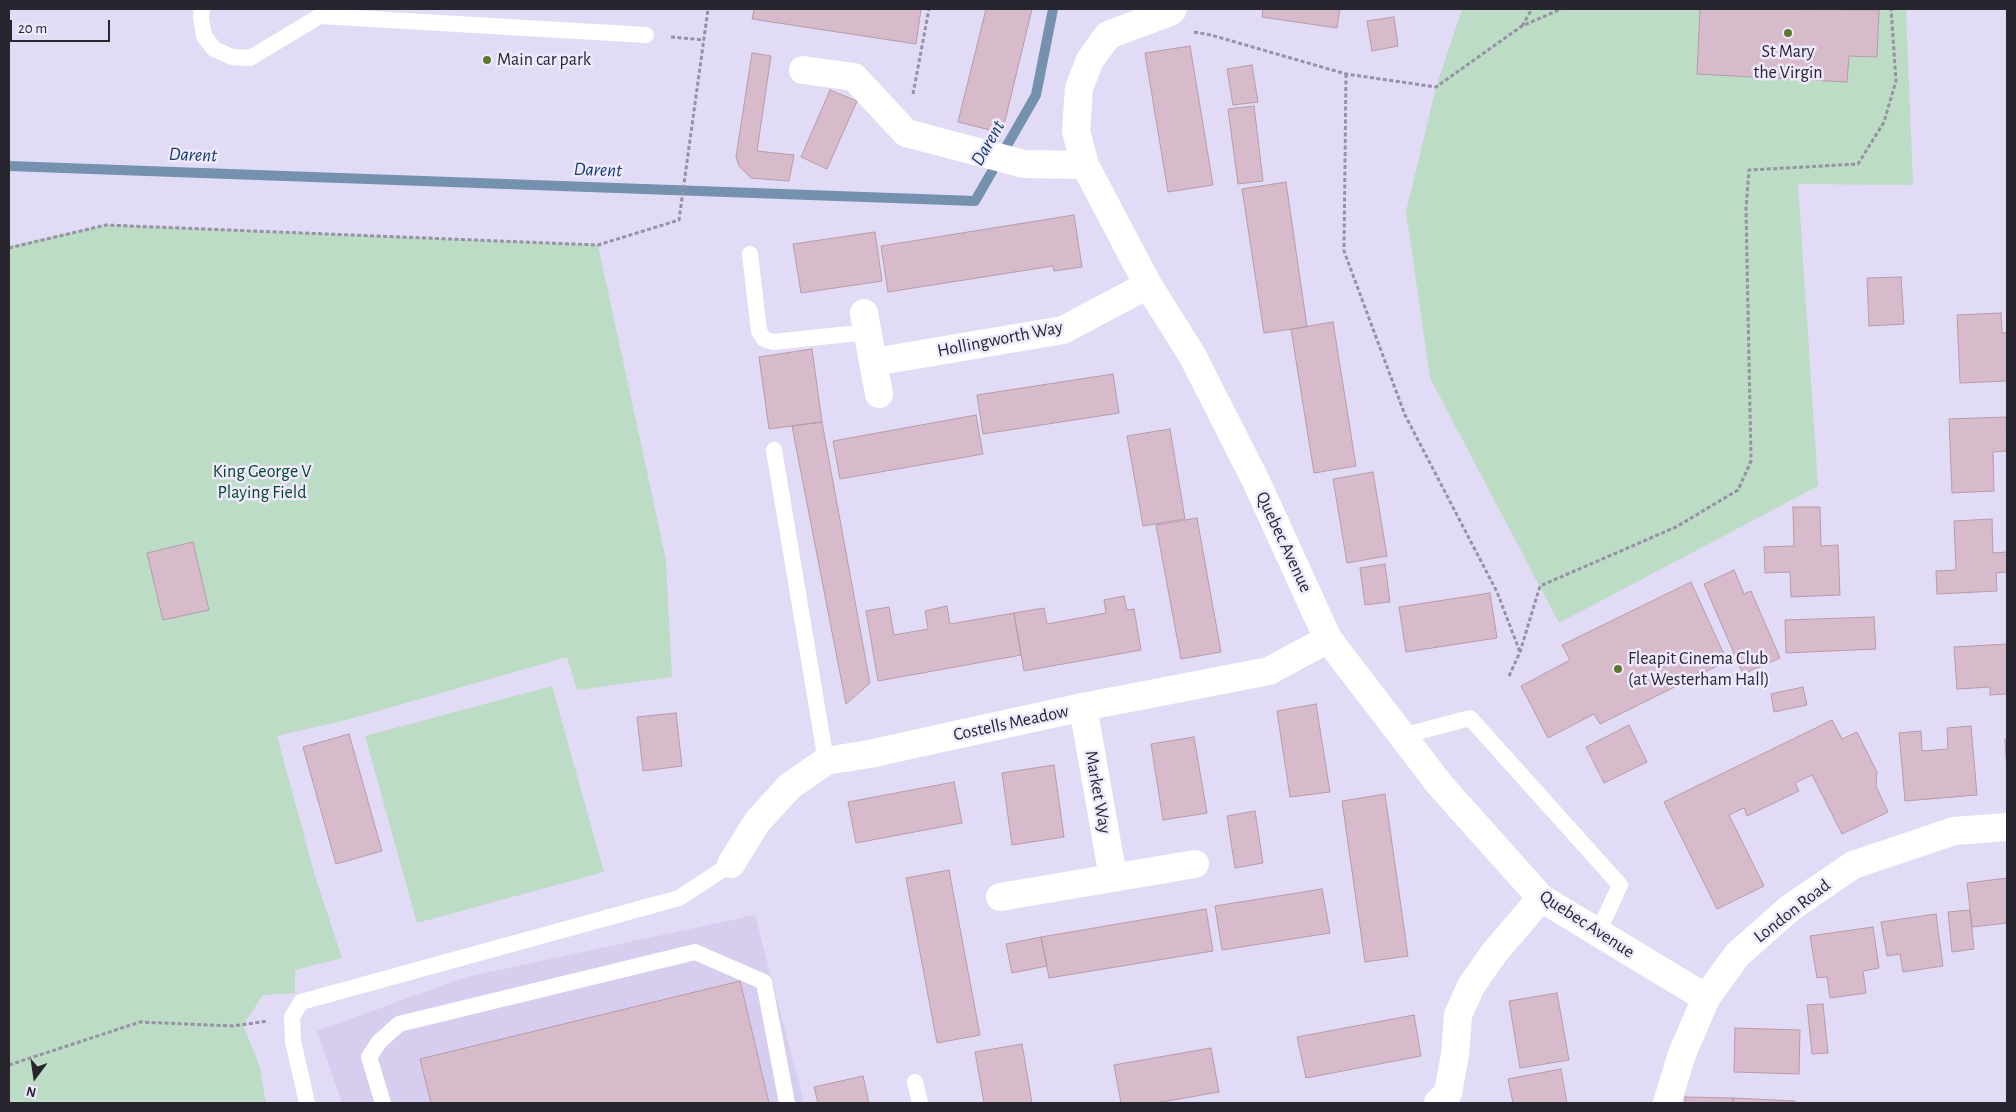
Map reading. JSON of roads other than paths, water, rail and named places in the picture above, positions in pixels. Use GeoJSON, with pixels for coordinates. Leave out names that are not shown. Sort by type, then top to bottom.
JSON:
{"type":"FeatureCollection","features":[{"type":"Feature","properties":{"kind":"street","name":"Quebec Avenue"},"geometry":{"type":"LineString","coordinates":[[1173,9],[1170,12],[1108,35],[1090,60],[1079,88],[1076,131],[1085,165],[1148,285],[1192,355],[1252,473],[1328,640],[1440,785],[1541,898],[1706,998]]}},
{"type":"Feature","properties":{"kind":"street"},"geometry":{"type":"LineString","coordinates":[[802,70],[854,77],[906,134],[1024,164],[1085,165]]}},
{"type":"Feature","properties":{"kind":"street","name":"Hollingworth Way"},"geometry":{"type":"LineString","coordinates":[[874,362],[1063,330],[1148,285]]}},
{"type":"Feature","properties":{"kind":"street"},"geometry":{"type":"LineString","coordinates":[[866,322],[880,394]]}},
{"type":"Feature","properties":{"kind":"street","name":"Costells Meadow"},"geometry":{"type":"LineString","coordinates":[[731,864],[757,822],[790,786],[826,761],[869,754],[1083,707],[1269,671],[1328,640]]}},
{"type":"Feature","properties":{"kind":"street","name":"Market Way"},"geometry":{"type":"LineString","coordinates":[[1083,707],[1113,877]]}},
{"type":"Feature","properties":{"kind":"street","name":"London Road"},"geometry":{"type":"LineString","coordinates":[[1667,1103],[1682,1054],[1706,998],[1738,955],[1790,908],[1853,864],[1954,831],[2007,827]]}},
{"type":"Feature","properties":{"kind":"street"},"geometry":{"type":"LineString","coordinates":[[1000,897],[1195,864]]}},
{"type":"Feature","properties":{"kind":"street"},"geometry":{"type":"LineString","coordinates":[[1438,1103],[1448,1093],[1455,1055],[1458,1015],[1471,986],[1494,952],[1541,898]]}},
{"type":"Feature","properties":{"kind":"lane"},"geometry":{"type":"LineString","coordinates":[[202,9],[201,18],[204,36],[214,50],[232,57],[250,58],[320,16],[646,35]]}},
{"type":"Feature","properties":{"kind":"lane"},"geometry":{"type":"LineString","coordinates":[[750,254],[759,331],[764,339],[773,342],[866,322]]}},
{"type":"Feature","properties":{"kind":"lane"},"geometry":{"type":"LineString","coordinates":[[774,450],[826,761]]}},
{"type":"Feature","properties":{"kind":"lane"},"geometry":{"type":"LineString","coordinates":[[1402,736],[1470,718],[1620,885],[1598,933]]}},
{"type":"Feature","properties":{"kind":"lane"},"geometry":{"type":"LineString","coordinates":[[307,1103],[293,1041],[292,1017],[301,1002],[679,898],[731,864]]}},
{"type":"Feature","properties":{"kind":"lane"},"geometry":{"type":"LineString","coordinates":[[382,1103],[370,1057],[379,1042],[399,1024],[695,952],[764,982],[787,1103]]}},
{"type":"Feature","properties":{"kind":"lane"},"geometry":{"type":"LineString","coordinates":[[915,1082],[920,1103]]}},
{"type":"Feature","properties":{"kind":"waterway","name":"Darent"},"geometry":{"type":"LineString","coordinates":[[9,166],[975,201],[1036,95],[1053,9]]}},
{"type":"Feature","properties":{"kind":"place","name":"St Mary the Virgin"},"geometry":{"type":"Point","coordinates":[1788,33]}},
{"type":"Feature","properties":{"kind":"place","name":"Main car park"},"geometry":{"type":"Point","coordinates":[487,60]}},
{"type":"Feature","properties":{"kind":"place","name":"Fleapit Cinema Club (at Westerham Hall)"},"geometry":{"type":"Point","coordinates":[1618,669]}},
{"type":"Feature","properties":{"kind":"park label","name":"King George V Playing Field"},"geometry":{"type":"Point","coordinates":[262,482]}}]}
